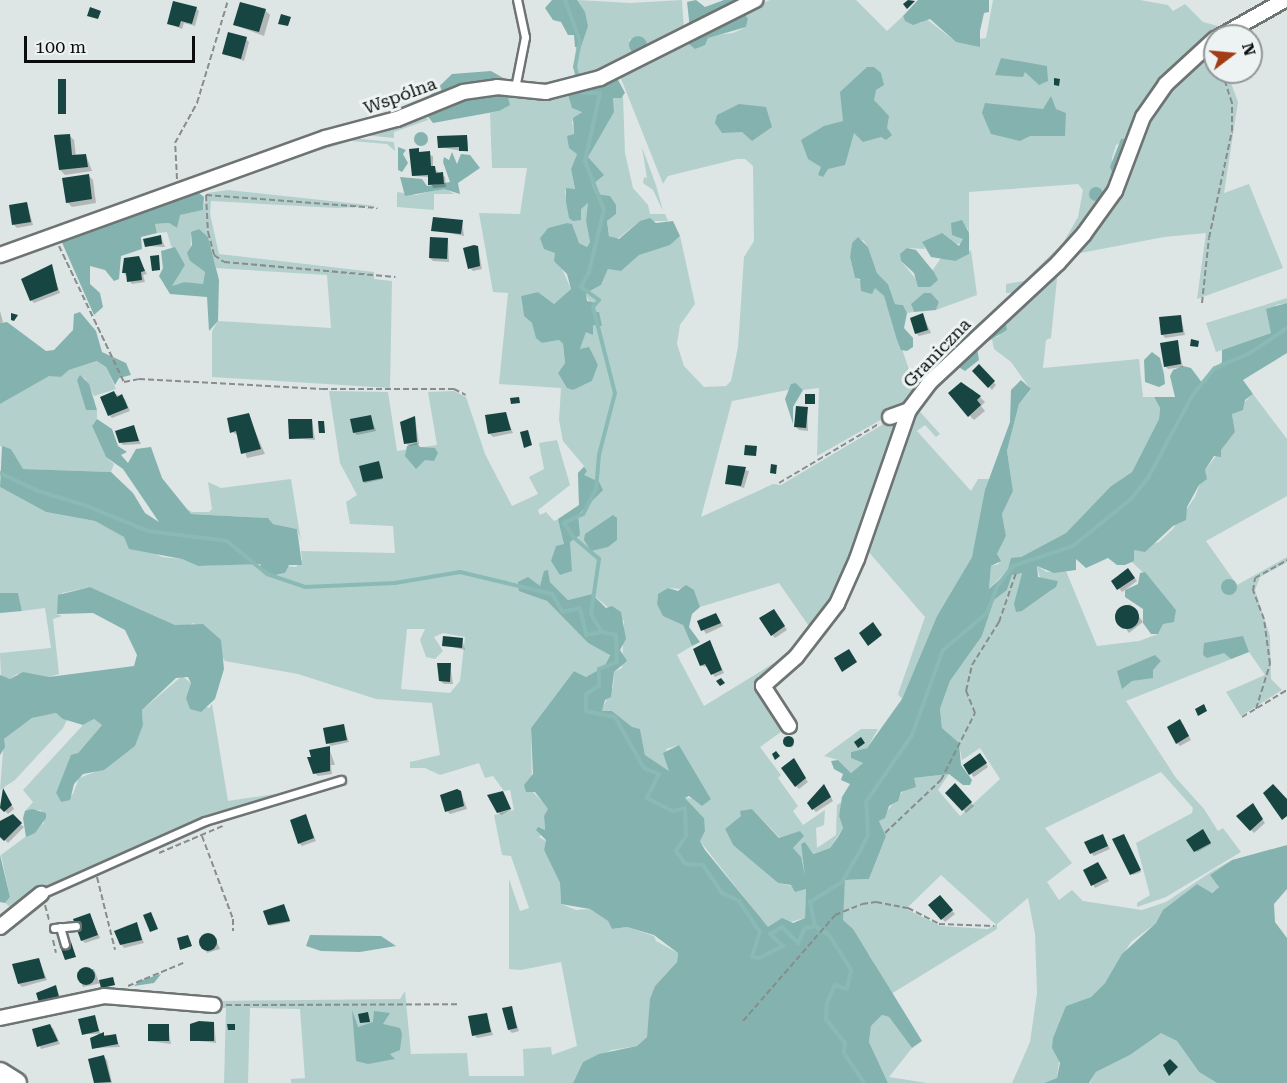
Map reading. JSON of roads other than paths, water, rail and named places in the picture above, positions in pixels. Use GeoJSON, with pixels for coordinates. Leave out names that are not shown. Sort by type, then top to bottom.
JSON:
{"type":"FeatureCollection","features":[{"type":"Feature","properties":{"kind":"street","name":"Wspólna"},"geometry":{"type":"LineString","coordinates":[[0,255],[325,138],[397,119],[463,92],[515,88],[546,92],[587,81],[755,0]]}},
{"type":"Feature","properties":{"kind":"street"},"geometry":{"type":"LineString","coordinates":[[1242,24],[1285,0]]}},
{"type":"Feature","properties":{"kind":"street","name":"Graniczna"},"geometry":{"type":"LineString","coordinates":[[789,726],[763,686],[796,657],[837,604],[857,559],[909,410],[930,382],[1058,263],[1084,234],[1115,191],[1143,117],[1166,84],[1203,50]]}},
{"type":"Feature","properties":{"kind":"street"},"geometry":{"type":"LineString","coordinates":[[890,417],[909,410]]}},
{"type":"Feature","properties":{"kind":"street"},"geometry":{"type":"LineString","coordinates":[[0,927],[41,894]]}},
{"type":"Feature","properties":{"kind":"street"},"geometry":{"type":"LineString","coordinates":[[0,1018],[114,997],[214,1005]]}},
{"type":"Feature","properties":{"kind":"street"},"geometry":{"type":"LineString","coordinates":[[0,1073],[16,1083]]}},
{"type":"Feature","properties":{"kind":"lane"},"geometry":{"type":"LineString","coordinates":[[515,88],[525,37],[517,0]]}},
{"type":"Feature","properties":{"kind":"lane"},"geometry":{"type":"LineString","coordinates":[[41,894],[205,821],[341,780]]}},
{"type":"Feature","properties":{"kind":"lane"},"geometry":{"type":"LineString","coordinates":[[65,944],[57,927],[76,926]]}},
{"type":"Feature","properties":{"kind":"waterway"},"geometry":{"type":"LineString","coordinates":[[565,0],[580,41],[575,67],[583,93],[600,93],[585,161],[604,210],[589,272],[581,287],[599,300],[593,307],[615,393],[599,455],[596,489],[583,514],[564,523],[573,537],[599,559],[591,614],[602,632],[616,635],[617,662],[599,669],[599,686],[586,694],[586,711],[615,717],[644,768],[659,774],[647,798],[673,811],[685,808],[686,836],[676,851],[685,864],[703,865],[722,893],[739,901],[760,932],[752,957],[759,958],[783,946],[770,934],[782,927],[798,943],[805,928],[815,926],[829,935],[851,970],[847,989],[835,985],[827,1003],[826,1019],[845,1043],[844,1053],[864,1083]]}},
{"type":"Feature","properties":{"kind":"waterway"},"geometry":{"type":"LineString","coordinates":[[815,926],[810,902],[842,882],[859,853],[868,835],[866,802],[912,735],[943,650],[987,613],[998,585],[1013,566],[1073,546],[1132,498],[1149,476],[1192,396],[1215,368],[1250,353],[1287,328]]}},
{"type":"Feature","properties":{"kind":"waterway"},"geometry":{"type":"LineString","coordinates":[[0,473],[38,491],[87,506],[148,531],[227,541],[267,574],[305,587],[395,583],[460,572],[552,594],[563,612],[580,608],[586,635],[602,632]]}}]}
